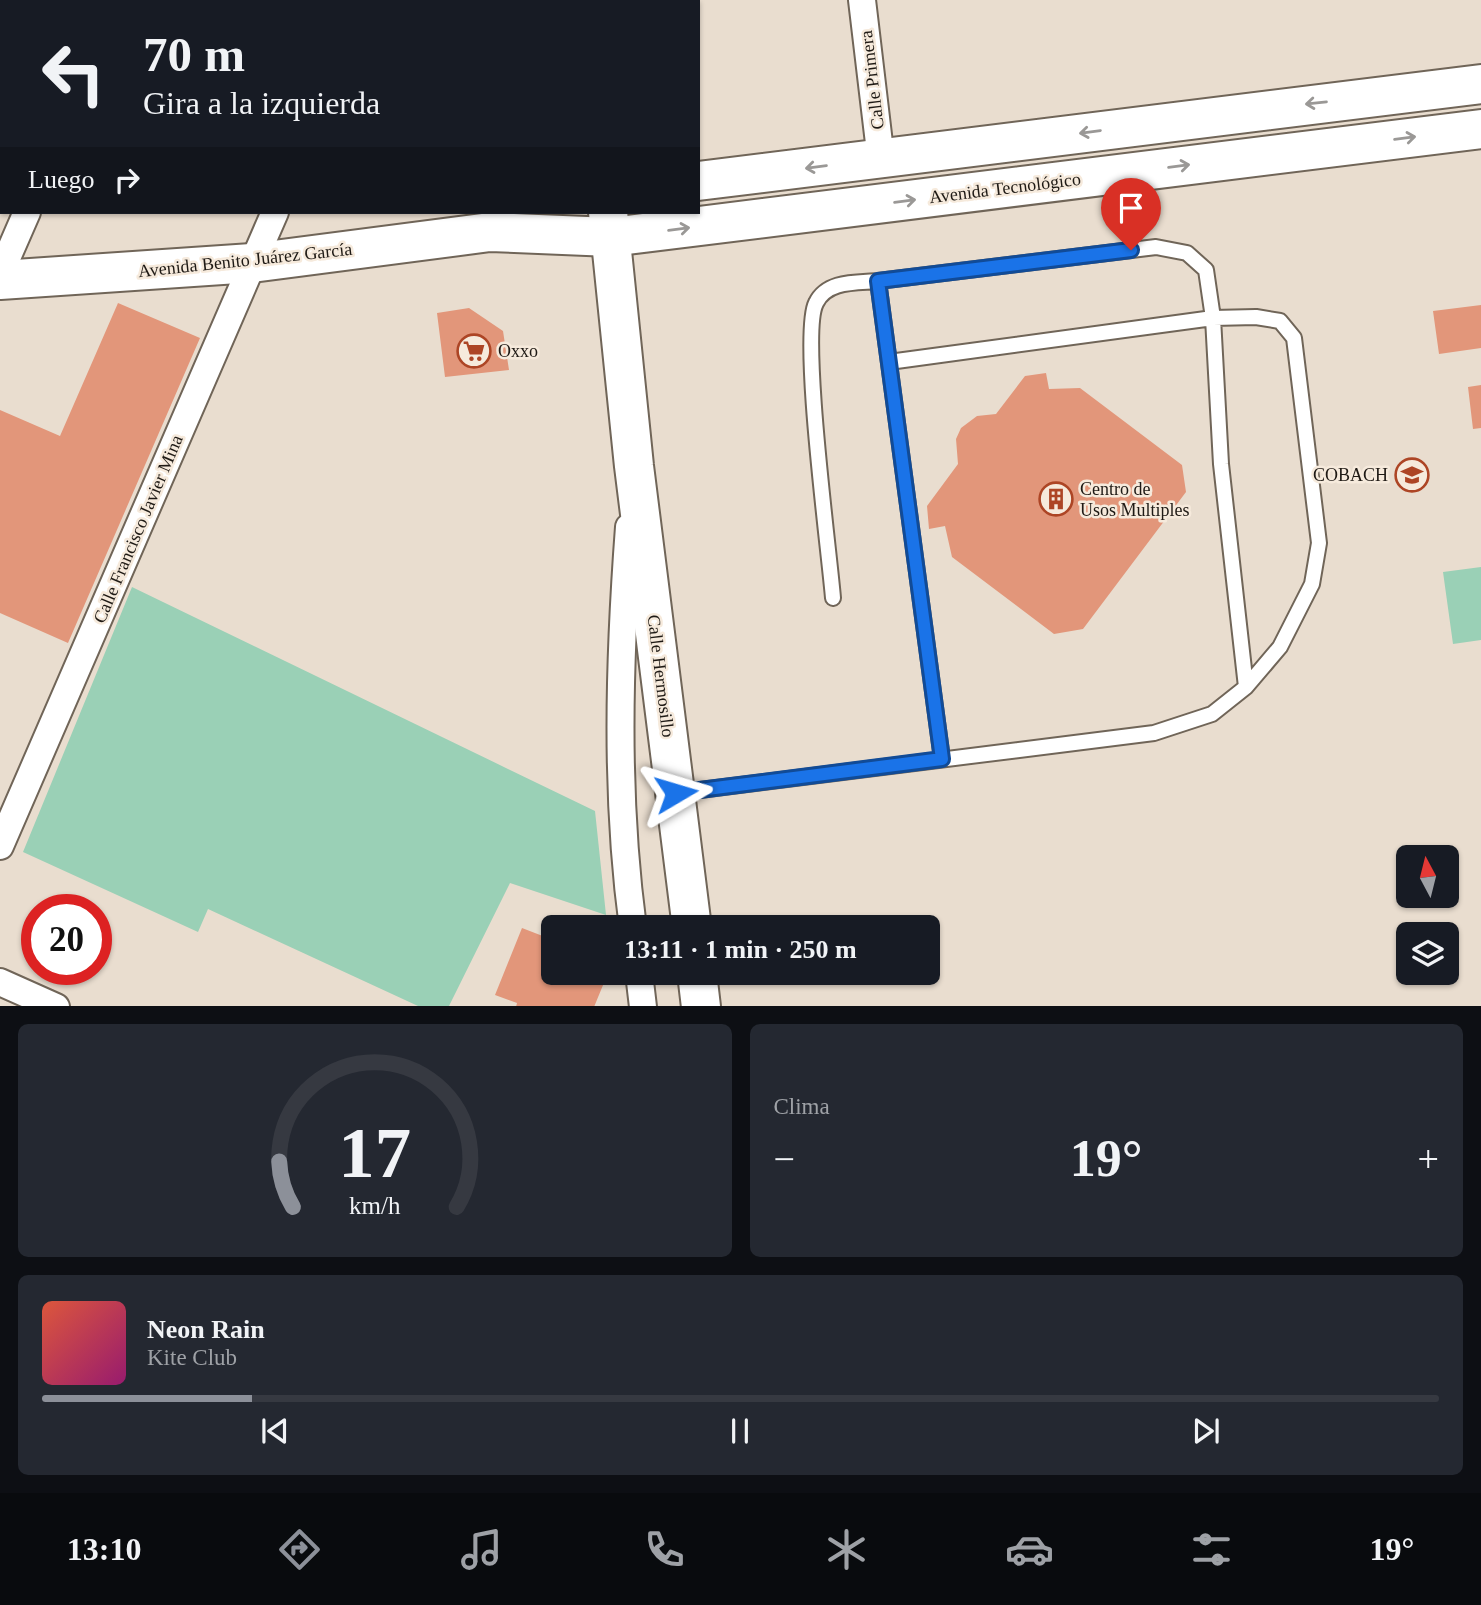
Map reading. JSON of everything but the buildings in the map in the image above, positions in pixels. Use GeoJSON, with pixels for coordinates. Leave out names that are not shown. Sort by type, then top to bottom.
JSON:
{"type":"FeatureCollection","features":[{"type":"Feature","properties":{"kind":"main road"},"geometry":{"type":"LineString","coordinates":[[700,181],[1481,84]]}},
{"type":"Feature","properties":{"kind":"main road","name":"Avenida Tecnológico"},"geometry":{"type":"LineString","coordinates":[[610,225],[1481,129]]}},
{"type":"Feature","properties":{"kind":"main road","name":"Avenida Benito Juárez García"},"geometry":{"type":"LineString","coordinates":[[490,232],[542,214]]}},
{"type":"Feature","properties":{"kind":"main road","name":"Avenida Benito Juárez García"},"geometry":{"type":"LineString","coordinates":[[0,280],[252,263],[490,232],[610,225]]}},
{"type":"Feature","properties":{"kind":"main road","name":"Calle Hermosillo"},"geometry":{"type":"LineString","coordinates":[[610,225],[634,466],[690,915]]}},
{"type":"Feature","properties":{"kind":"main road"},"geometry":{"type":"LineString","coordinates":[[698,985],[701,1006]]}},
{"type":"Feature","properties":{"kind":"street","name":"Calle Primera"},"geometry":{"type":"LineString","coordinates":[[862,0],[881,160]]}},
{"type":"Feature","properties":{"kind":"street"},"geometry":{"type":"LineString","coordinates":[[0,274],[26,214]]}},
{"type":"Feature","properties":{"kind":"street","name":"Calle Francisco Javier Mina"},"geometry":{"type":"LineString","coordinates":[[0,846],[274,214]]}},
{"type":"Feature","properties":{"kind":"street","name":"Calle Hermosillo"},"geometry":{"type":"LineString","coordinates":[[631,915],[621,786],[621,696],[625,582],[634,466]]}},
{"type":"Feature","properties":{"kind":"street"},"geometry":{"type":"LineString","coordinates":[[0,982],[56,1006]]}},
{"type":"Feature","properties":{"kind":"street"},"geometry":{"type":"LineString","coordinates":[[640,985],[643,1006]]}},
{"type":"Feature","properties":{"kind":"lane"},"geometry":{"type":"LineString","coordinates":[[833,598],[811,358],[811,317],[817,301],[835,285],[1156,247],[1187,253],[1206,270],[1213,318],[1221,464],[1246,687]]}},
{"type":"Feature","properties":{"kind":"lane"},"geometry":{"type":"LineString","coordinates":[[878,281],[942,759]]}},
{"type":"Feature","properties":{"kind":"lane"},"geometry":{"type":"LineString","coordinates":[[676,793],[1154,733],[1212,714],[1246,687],[1280,647],[1312,584],[1319,543],[1294,338],[1280,321],[1255,317],[1213,318],[889,362]]}},
{"type":"Feature","properties":{"kind":"green space"},"geometry":{"type":"Polygon","coordinates":[[[1481,567],[1481,640],[1453,644],[1443,572],[1481,567]]]}},
{"type":"Feature","properties":{"kind":"green space"},"geometry":{"type":"Polygon","coordinates":[[[132,587],[595,811],[606,915],[510,883],[449,1006],[418,1006],[208,909],[198,932],[23,852],[132,587]]]}},
{"type":"Feature","properties":{"kind":"place","name":"Oxxo"},"geometry":{"type":"Point","coordinates":[474,351]}},
{"type":"Feature","properties":{"kind":"place","name":"COBACH"},"geometry":{"type":"Point","coordinates":[1412,475]}},
{"type":"Feature","properties":{"kind":"place","name":"Centro de Usos Multiples"},"geometry":{"type":"Point","coordinates":[1056,499]}},
{"type":"Feature","properties":{"kind":"route"},"geometry":{"type":"LineString","coordinates":[[676,793],[942,759],[878,281],[1131,250]]}}]}
